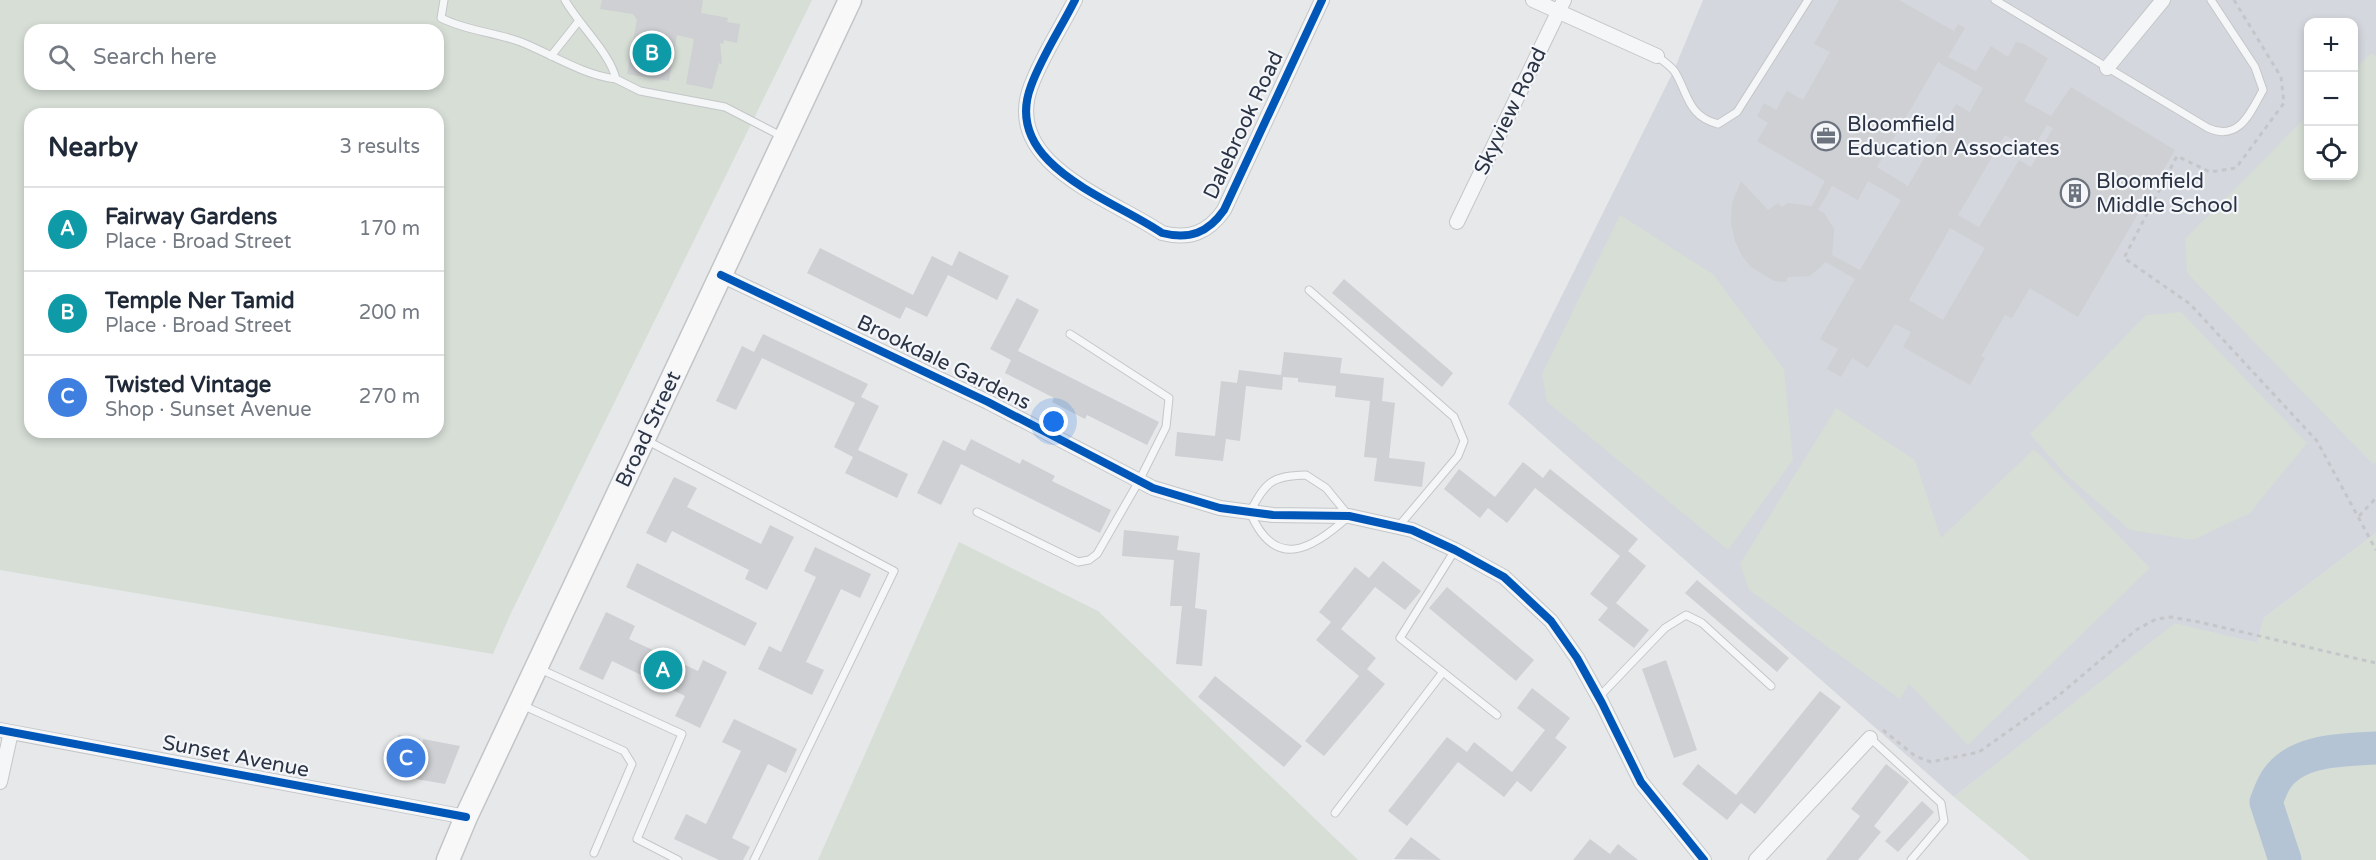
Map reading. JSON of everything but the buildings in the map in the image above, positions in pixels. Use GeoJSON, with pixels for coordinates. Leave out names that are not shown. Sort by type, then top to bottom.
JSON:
{"type":"FeatureCollection","features":[{"type":"Feature","properties":{"kind":"main road","name":"Broad Street"},"geometry":{"type":"LineString","coordinates":[[448,860],[466,817],[850,0]]}},
{"type":"Feature","properties":{"kind":"street","name":"Dalebrook Road"},"geometry":{"type":"LineString","coordinates":[[1075,0],[1030,87],[1026,117],[1035,146],[1059,172],[1162,232],[1176,236],[1191,236],[1204,231],[1216,222],[1224,210],[1322,0]]}},
{"type":"Feature","properties":{"kind":"street"},"geometry":{"type":"LineString","coordinates":[[1533,0],[1561,6],[1657,56]]}},
{"type":"Feature","properties":{"kind":"street"},"geometry":{"type":"LineString","coordinates":[[2107,68],[2163,0]]}},
{"type":"Feature","properties":{"kind":"street","name":"Skyview Road"},"geometry":{"type":"LineString","coordinates":[[1457,222],[1561,6]]}},
{"type":"Feature","properties":{"kind":"street","name":"Brookdale Gardens"},"geometry":{"type":"LineString","coordinates":[[721,275],[988,402],[1153,488],[1220,508],[1273,515],[1349,516],[1398,527],[1455,550],[1504,577],[1551,621],[1577,658],[1599,697],[1641,782],[1704,860]]}},
{"type":"Feature","properties":{"kind":"street"},"geometry":{"type":"LineString","coordinates":[[0,782],[6,731]]}},
{"type":"Feature","properties":{"kind":"street","name":"Sunset Avenue"},"geometry":{"type":"LineString","coordinates":[[6,731],[466,817]]}},
{"type":"Feature","properties":{"kind":"street"},"geometry":{"type":"LineString","coordinates":[[1760,858],[1870,738]]}},
{"type":"Feature","properties":{"kind":"lane"},"geometry":{"type":"LineString","coordinates":[[444,0],[441,18],[460,27],[519,41],[551,56],[616,79],[640,91],[725,107],[785,138]]}},
{"type":"Feature","properties":{"kind":"lane"},"geometry":{"type":"LineString","coordinates":[[565,0],[578,22],[613,66],[616,79]]}},
{"type":"Feature","properties":{"kind":"lane"},"geometry":{"type":"LineString","coordinates":[[1657,56],[1674,70],[1689,103],[1702,120],[1718,124],[1737,112],[1808,0]]}},
{"type":"Feature","properties":{"kind":"lane"},"geometry":{"type":"LineString","coordinates":[[1995,0],[2208,128],[2217,132],[2230,132],[2239,128],[2263,90],[2256,67],[2211,0]]}},
{"type":"Feature","properties":{"kind":"lane"},"geometry":{"type":"LineString","coordinates":[[551,56],[578,22]]}},
{"type":"Feature","properties":{"kind":"lane"},"geometry":{"type":"LineString","coordinates":[[1309,290],[1454,417],[1464,441],[1458,456],[1398,527]]}},
{"type":"Feature","properties":{"kind":"lane"},"geometry":{"type":"LineString","coordinates":[[977,512],[1078,562],[1089,560],[1097,554],[1139,481],[1166,427],[1169,398],[1070,334]]}},
{"type":"Feature","properties":{"kind":"lane"},"geometry":{"type":"LineString","coordinates":[[644,438],[894,571],[754,860]]}},
{"type":"Feature","properties":{"kind":"lane"},"geometry":{"type":"LineString","coordinates":[[1306,475],[1326,488],[1349,516],[1318,542],[1305,548],[1288,548],[1271,544],[1257,528],[1250,512],[1262,490],[1271,481],[1283,476],[1306,475]]}},
{"type":"Feature","properties":{"kind":"lane"},"geometry":{"type":"LineString","coordinates":[[1455,550],[1400,638],[1497,715]]}},
{"type":"Feature","properties":{"kind":"lane"},"geometry":{"type":"LineString","coordinates":[[1599,697],[1665,628],[1686,615],[1702,623],[1771,686]]}},
{"type":"Feature","properties":{"kind":"lane"},"geometry":{"type":"LineString","coordinates":[[537,667],[682,734],[638,839],[678,860]]}},
{"type":"Feature","properties":{"kind":"lane"},"geometry":{"type":"LineString","coordinates":[[1335,813],[1443,672]]}},
{"type":"Feature","properties":{"kind":"lane"},"geometry":{"type":"LineString","coordinates":[[519,704],[624,751],[632,764],[594,853]]}},
{"type":"Feature","properties":{"kind":"lane"},"geometry":{"type":"LineString","coordinates":[[1870,738],[1941,803],[1944,821],[1911,860]]}},
{"type":"Feature","properties":{"kind":"path"},"geometry":{"type":"LineString","coordinates":[[2234,0],[2282,78],[2284,103],[2236,168],[2210,172],[2177,156],[2124,258],[2190,304],[2317,441],[2376,550]]}},
{"type":"Feature","properties":{"kind":"path"},"geometry":{"type":"LineString","coordinates":[[2359,516],[2376,498]]}},
{"type":"Feature","properties":{"kind":"path"},"geometry":{"type":"LineString","coordinates":[[1870,738],[1882,729],[1915,756],[1931,762],[1979,752],[2058,696],[2136,630],[2156,619],[2171,617],[2199,622],[2376,663]]}},
{"type":"Feature","properties":{"kind":"shaded area"},"geometry":{"type":"Polygon","coordinates":[[[0,0],[812,0],[510,615],[493,654],[0,570],[0,0]]]}},
{"type":"Feature","properties":{"kind":"shaded area","name":"Bloomfield Middle School"},"geometry":{"type":"Polygon","coordinates":[[[1703,0],[2376,0],[2376,533],[2264,618],[2257,643],[2175,624],[1954,797],[1508,404],[1674,70],[1703,0]]]}},
{"type":"Feature","properties":{"kind":"shaded area"},"geometry":{"type":"Polygon","coordinates":[[[2371,53],[2376,56],[2376,463],[2373,464],[2187,273],[2185,239],[2304,119],[2304,180],[2358,180],[2358,66],[2371,53]]]}},
{"type":"Feature","properties":{"kind":"shaded area"},"geometry":{"type":"Polygon","coordinates":[[[1620,215],[1713,274],[1784,369],[1793,460],[1728,550],[1547,402],[1542,374],[1620,215]]]}},
{"type":"Feature","properties":{"kind":"shaded area"},"geometry":{"type":"Polygon","coordinates":[[[2181,312],[2307,443],[2250,513],[2193,540],[2130,530],[2065,474],[2030,434],[2146,315],[2181,312]]]}},
{"type":"Feature","properties":{"kind":"shaded area"},"geometry":{"type":"Polygon","coordinates":[[[1836,408],[1915,460],[1941,538],[2034,449],[2150,568],[1968,745],[1909,684],[1900,699],[1749,590],[1740,564],[1836,408]]]}},
{"type":"Feature","properties":{"kind":"shaded area"},"geometry":{"type":"Polygon","coordinates":[[[2376,533],[2376,860],[2030,860],[1954,797],[2175,623],[2257,643],[2264,618],[2376,533]]]}},
{"type":"Feature","properties":{"kind":"shaded area"},"geometry":{"type":"Polygon","coordinates":[[[959,542],[1098,611],[1358,860],[818,860],[959,542]]]}},
{"type":"Feature","properties":{"kind":"waterway"},"geometry":{"type":"LineString","coordinates":[[2285,860],[2266,802],[2276,780],[2295,762],[2308,757],[2335,751],[2376,748]]}},
{"type":"Feature","properties":{"kind":"cycle path"},"geometry":{"type":"LineString","coordinates":[[1075,0],[1031,86],[1026,114],[1032,138],[1046,158],[1091,192],[1162,233],[1181,236],[1204,229],[1224,210],[1322,0]]}},
{"type":"Feature","properties":{"kind":"cycle path"},"geometry":{"type":"LineString","coordinates":[[721,275],[988,402],[1153,488],[1220,508],[1273,515],[1349,516],[1412,530],[1504,577],[1551,621],[1577,658],[1641,782],[1704,860]]}},
{"type":"Feature","properties":{"kind":"cycle path"},"geometry":{"type":"LineString","coordinates":[[0,730],[466,817]]}},
{"type":"Feature","properties":{"kind":"place","name":"Temple Ner Tamid"},"geometry":{"type":"Point","coordinates":[652,53]}},
{"type":"Feature","properties":{"kind":"place","name":"Bloomfield Education Associates"},"geometry":{"type":"Point","coordinates":[1826,136]}},
{"type":"Feature","properties":{"kind":"place","name":"Bloomfield Middle School"},"geometry":{"type":"Point","coordinates":[2075,193]}},
{"type":"Feature","properties":{"kind":"place","name":"Fairway Gardens"},"geometry":{"type":"Point","coordinates":[663,670]}},
{"type":"Feature","properties":{"kind":"place","name":"Twisted Vintage"},"geometry":{"type":"Point","coordinates":[406,758]}}]}
